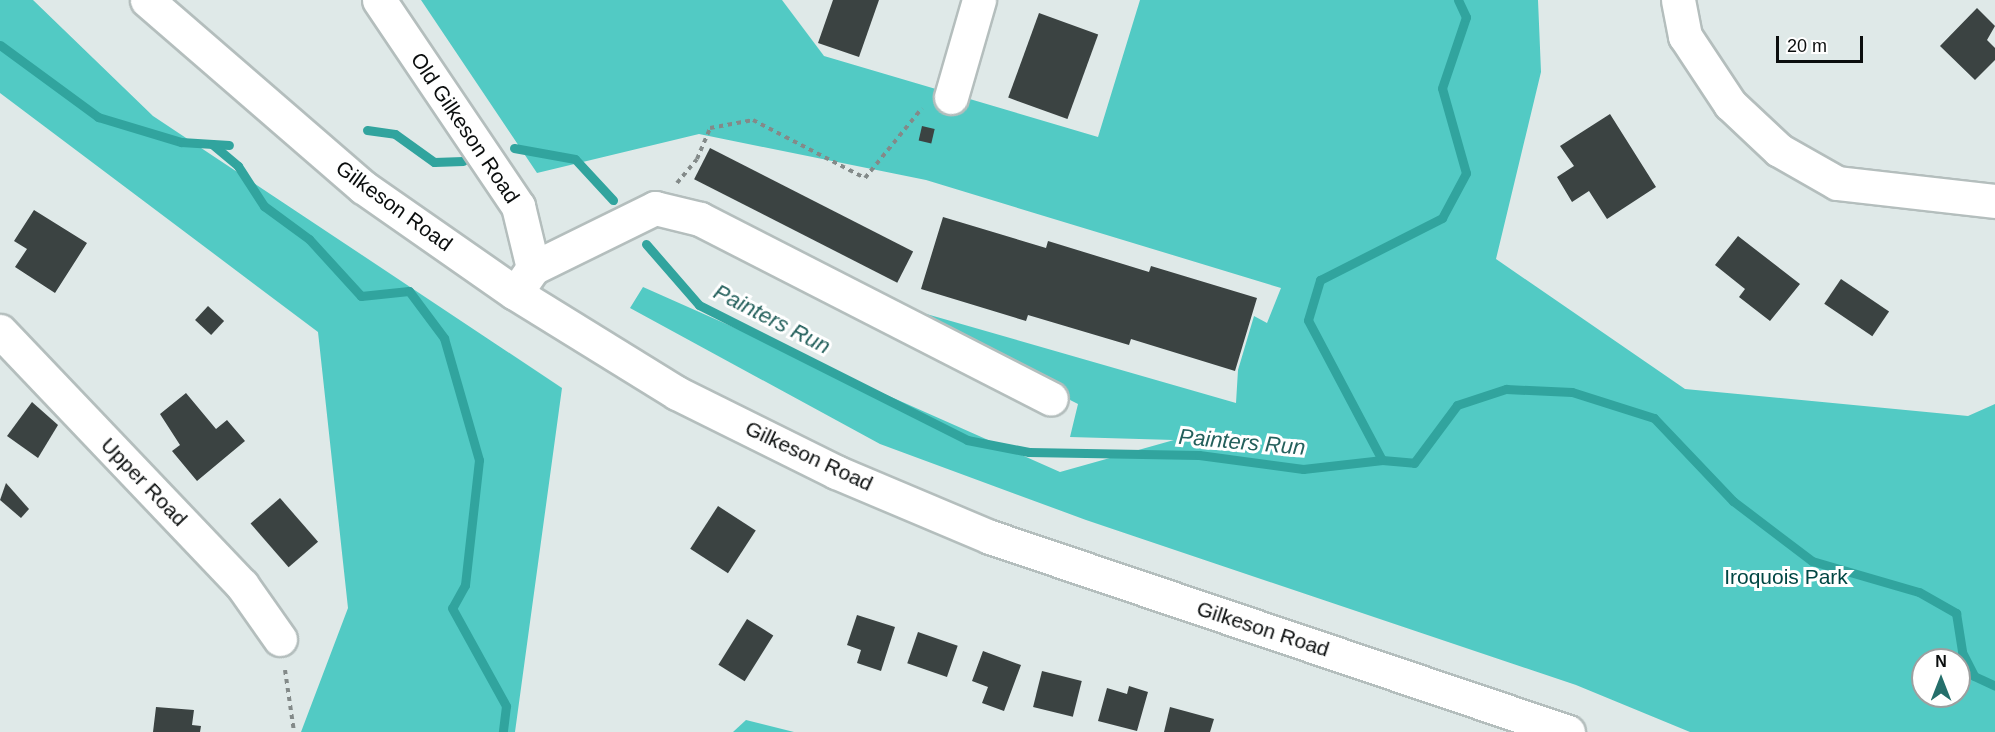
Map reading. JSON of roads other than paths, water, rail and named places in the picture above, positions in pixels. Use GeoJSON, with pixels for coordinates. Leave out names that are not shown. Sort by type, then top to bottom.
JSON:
{"type":"FeatureCollection","features":[{"type":"Feature","properties":{"kind":"street","name":"Gilkeson Road"},"geometry":{"type":"LineString","coordinates":[[147,0],[363,187],[524,281],[677,393],[836,472],[990,537],[1568,732]]}},
{"type":"Feature","properties":{"kind":"street","name":"Old Gilkeson Road"},"geometry":{"type":"LineString","coordinates":[[379,0],[518,206],[524,281]]}},
{"type":"Feature","properties":{"kind":"street"},"geometry":{"type":"LineString","coordinates":[[939,99],[979,0]]}},
{"type":"Feature","properties":{"kind":"street"},"geometry":{"type":"LineString","coordinates":[[1678,0],[1685,36],[1730,104],[1779,150],[1837,183],[1995,201]]}},
{"type":"Feature","properties":{"kind":"street"},"geometry":{"type":"LineString","coordinates":[[524,281],[655,208],[688,216],[1051,399]]}},
{"type":"Feature","properties":{"kind":"street","name":"Upper Road"},"geometry":{"type":"LineString","coordinates":[[0,330],[243,585],[280,639]]}},
{"type":"Feature","properties":{"kind":"waterway"},"geometry":{"type":"LineString","coordinates":[[1382,460],[1308,320],[1320,280],[1442,218],[1466,173],[1442,88],[1466,17],[1458,0]]}},
{"type":"Feature","properties":{"kind":"waterway","name":"Painters Run"},"geometry":{"type":"LineString","coordinates":[[0,45],[98,117],[181,142],[229,145]]}},
{"type":"Feature","properties":{"kind":"waterway","name":"Painters Run"},"geometry":{"type":"LineString","coordinates":[[367,130],[395,134],[434,162],[463,161]]}},
{"type":"Feature","properties":{"kind":"waterway"},"geometry":{"type":"LineString","coordinates":[[212,144],[238,166],[264,206],[309,239],[361,296],[409,291],[444,338],[479,460],[465,585],[452,608],[506,706],[503,732]]}},
{"type":"Feature","properties":{"kind":"waterway","name":"Painters Run"},"geometry":{"type":"LineString","coordinates":[[514,148],[575,159],[613,200]]}},
{"type":"Feature","properties":{"kind":"waterway","name":"Painters Run"},"geometry":{"type":"LineString","coordinates":[[646,244],[699,305],[967,440],[1029,452],[1199,455],[1303,469],[1382,460],[1414,463],[1457,405],[1506,389],[1572,392],[1654,418],[1733,501],[1812,561],[1919,592],[1956,613],[1962,652],[1974,676],[1995,686]]}},
{"type":"Feature","properties":{"kind":"park label","name":"Iroquois Park"},"geometry":{"type":"Point","coordinates":[1786,577]}}]}
